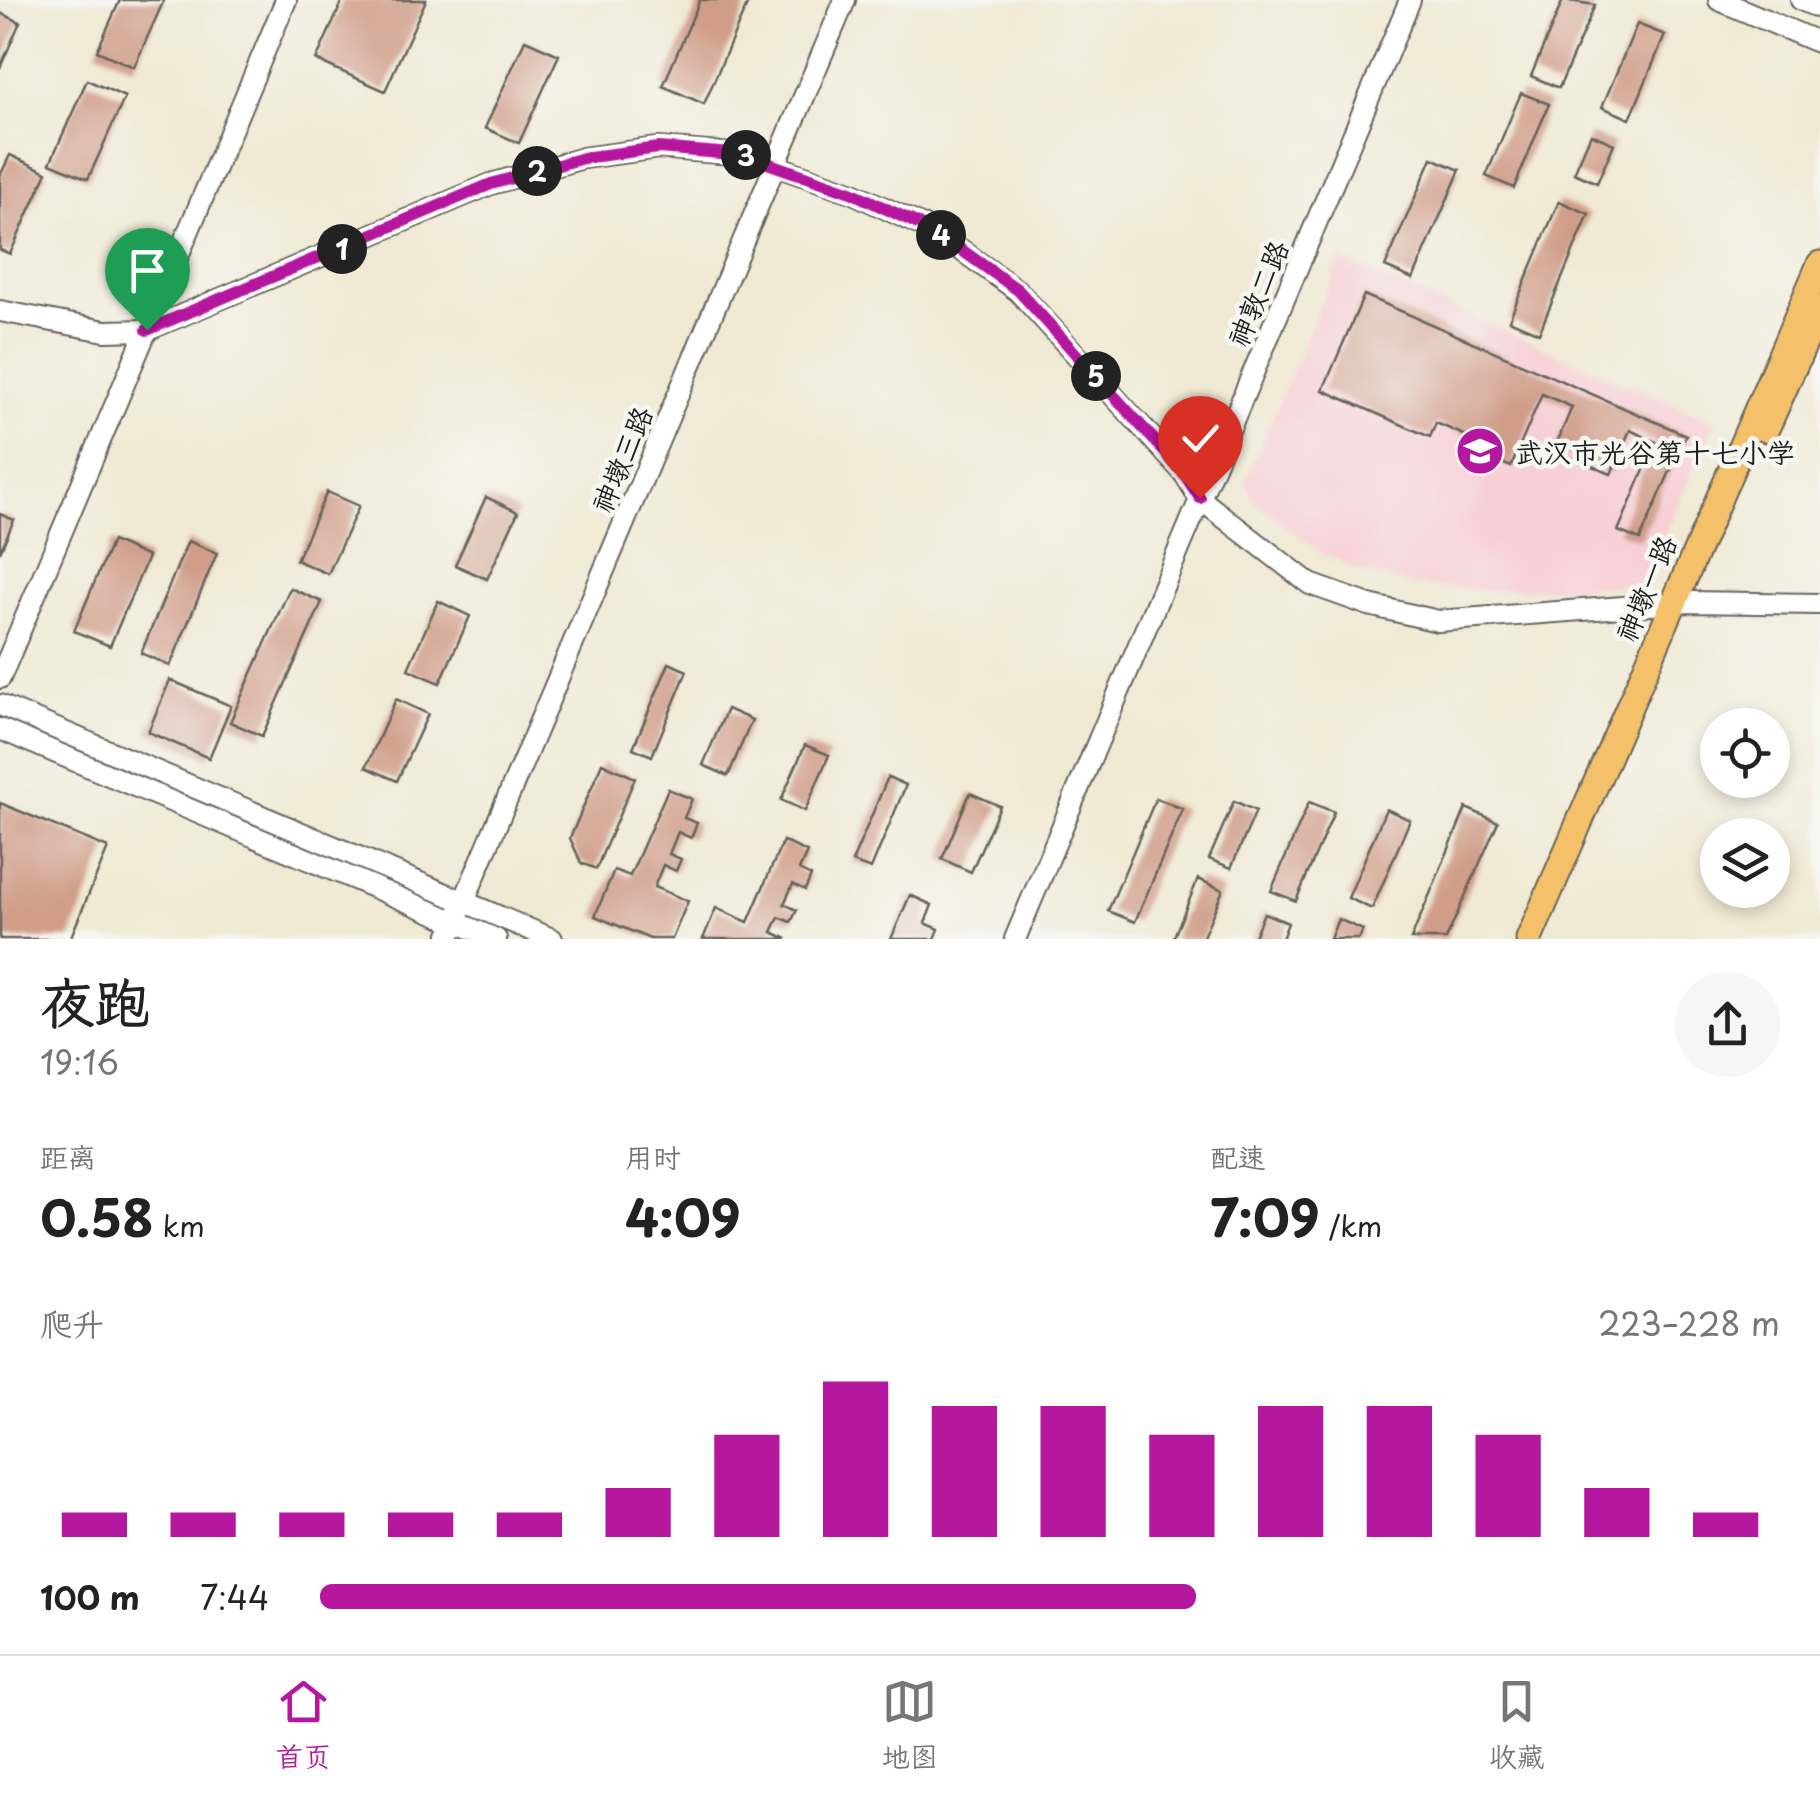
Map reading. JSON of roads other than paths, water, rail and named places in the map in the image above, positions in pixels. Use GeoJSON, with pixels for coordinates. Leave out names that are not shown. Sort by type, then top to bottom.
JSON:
{"type":"FeatureCollection","features":[{"type":"Feature","properties":{"kind":"main road","name":"神墩一路"},"geometry":{"type":"LineString","coordinates":[[1547,939],[1679,604],[1820,264]]}},
{"type":"Feature","properties":{"kind":"main road","name":"神墩一路"},"geometry":{"type":"LineString","coordinates":[[1529,939],[1679,604],[1820,308]]}},
{"type":"Feature","properties":{"kind":"street"},"geometry":{"type":"LineString","coordinates":[[0,678],[286,0]]}},
{"type":"Feature","properties":{"kind":"street","name":"神墩三路"},"geometry":{"type":"LineString","coordinates":[[452,930],[845,0]]}},
{"type":"Feature","properties":{"kind":"street","name":"神敦二路"},"geometry":{"type":"LineString","coordinates":[[1015,939],[1410,0]]}},
{"type":"Feature","properties":{"kind":"street"},"geometry":{"type":"LineString","coordinates":[[1719,0],[1820,43]]}},
{"type":"Feature","properties":{"kind":"street"},"geometry":{"type":"LineString","coordinates":[[1801,0],[1820,8]]}},
{"type":"Feature","properties":{"kind":"street"},"geometry":{"type":"LineString","coordinates":[[0,311],[105,331],[147,330],[491,184],[583,158],[658,148],[744,155],[851,192],[939,234],[1018,290],[1184,473],[1200,498],[1310,584],[1438,621],[1679,604],[1820,604]]}},
{"type":"Feature","properties":{"kind":"street"},"geometry":{"type":"LineString","coordinates":[[0,704],[552,939]]}},
{"type":"Feature","properties":{"kind":"street"},"geometry":{"type":"LineString","coordinates":[[0,728],[452,930],[496,939]]}},
{"type":"Feature","properties":{"kind":"place","name":"武汉市光谷第十七小学"},"geometry":{"type":"Point","coordinates":[1480,451]}}]}
